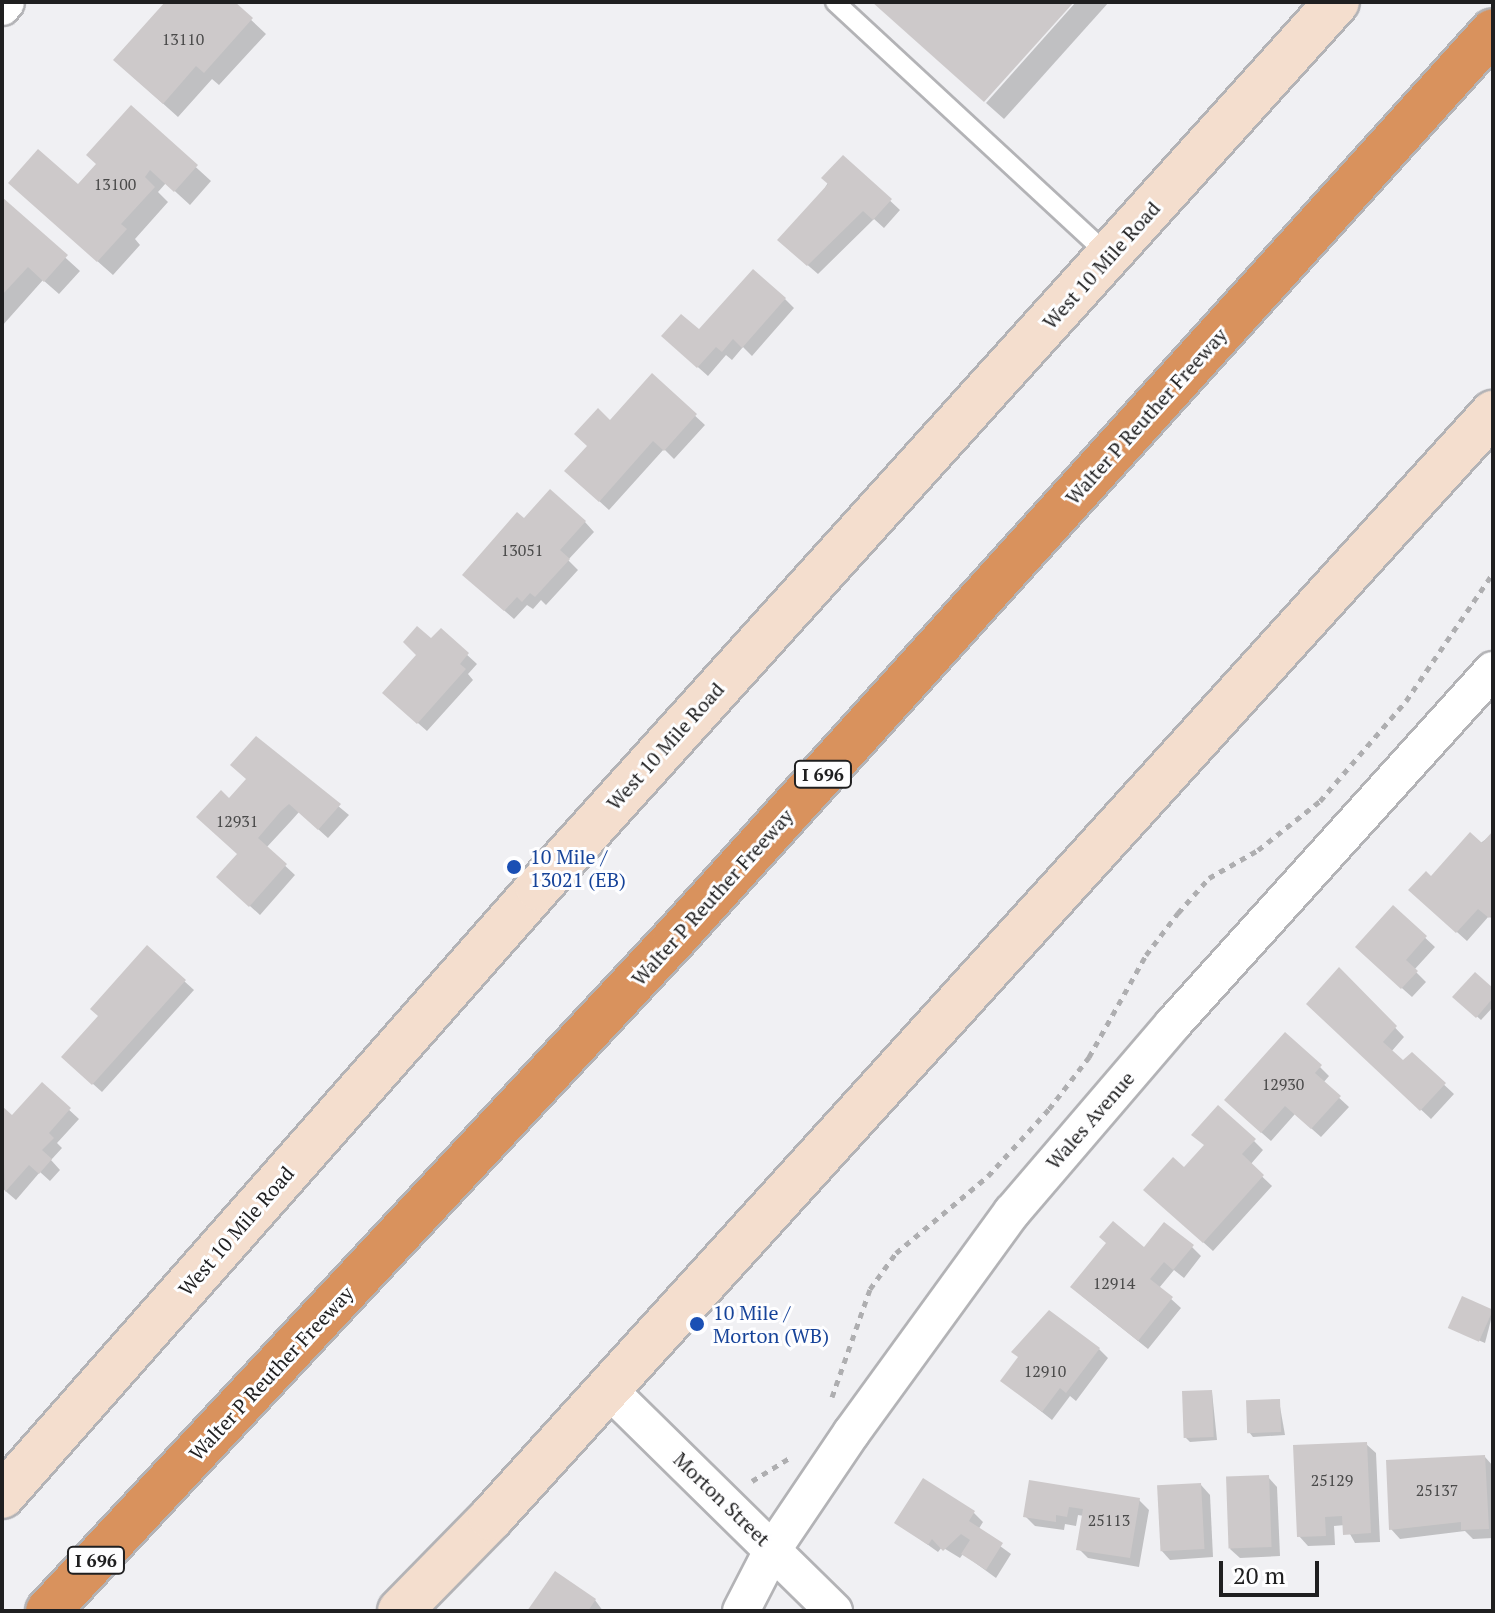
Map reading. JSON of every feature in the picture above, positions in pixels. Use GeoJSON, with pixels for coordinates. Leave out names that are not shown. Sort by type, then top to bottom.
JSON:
{"type":"FeatureCollection","features":[{"type":"Feature","properties":{"kind":"highway","name":"Walter P Reuther Freeway"},"geometry":{"type":"LineString","coordinates":[[48,1611],[665,950],[1493,31]]}},
{"type":"Feature","properties":{"kind":"main road","name":"West 10 Mile Road"},"geometry":{"type":"LineString","coordinates":[[2,1496],[549,876],[1337,2]]}},
{"type":"Feature","properties":{"kind":"main road"},"geometry":{"type":"LineString","coordinates":[[400,1611],[608,1389],[1493,413]]}},
{"type":"Feature","properties":{"kind":"street"},"geometry":{"type":"LineString","coordinates":[[2,7],[6,2]]}},
{"type":"Feature","properties":{"kind":"street","name":"Wales Avenue"},"geometry":{"type":"LineString","coordinates":[[741,1611],[773,1549],[926,1325],[1012,1212],[1164,1035],[1493,670]]}},
{"type":"Feature","properties":{"kind":"street","name":"Morton Street"},"geometry":{"type":"LineString","coordinates":[[608,1389],[834,1611]]}},
{"type":"Feature","properties":{"kind":"lane"},"geometry":{"type":"LineString","coordinates":[[835,2],[1110,256]]}},
{"type":"Feature","properties":{"kind":"path"},"geometry":{"type":"LineString","coordinates":[[826,1409],[870,1289],[896,1253],[988,1176],[1049,1109],[1089,1057],[1146,955],[1209,878],[1258,850],[1320,801],[1406,701],[1493,573]]}},
{"type":"Feature","properties":{"kind":"path"},"geometry":{"type":"LineString","coordinates":[[744,1486],[798,1452]]}},
{"type":"Feature","properties":{"kind":"building"},"geometry":{"type":"Polygon","coordinates":[[[165,2],[235,2],[253,18],[204,73],[196,66],[163,104],[113,60],[165,2]]]}},
{"type":"Feature","properties":{"kind":"building"},"geometry":{"type":"Polygon","coordinates":[[[872,2],[1074,2],[984,102],[872,2]]]}},
{"type":"Feature","properties":{"kind":"building"},"geometry":{"type":"Polygon","coordinates":[[[131,105],[198,165],[174,192],[150,170],[145,177],[155,187],[121,224],[127,229],[97,262],[8,183],[38,149],[78,184],[96,164],[86,155],[131,105]]]}},
{"type":"Feature","properties":{"kind":"building"},"geometry":{"type":"Polygon","coordinates":[[[843,155],[892,199],[873,220],[863,211],[807,266],[777,240],[828,184],[821,178],[843,155]]]}},
{"type":"Feature","properties":{"kind":"building"},"geometry":{"type":"Polygon","coordinates":[[[2,197],[68,255],[44,282],[28,267],[2,295],[2,197]]]}},
{"type":"Feature","properties":{"kind":"building"},"geometry":{"type":"Polygon","coordinates":[[[753,269],[786,298],[742,348],[733,339],[722,352],[716,347],[697,368],[661,336],[681,314],[699,329],[753,269]]]}},
{"type":"Feature","properties":{"kind":"building"},"geometry":{"type":"Polygon","coordinates":[[[652,373],[697,414],[664,451],[653,441],[599,502],[564,471],[587,446],[574,434],[598,408],[610,420],[652,373]]]}},
{"type":"Feature","properties":{"kind":"building"},"geometry":{"type":"Polygon","coordinates":[[[550,489],[586,521],[560,550],[570,559],[535,597],[530,593],[522,602],[517,597],[504,611],[462,575],[517,512],[524,518],[550,489]]]}},
{"type":"Feature","properties":{"kind":"building"},"geometry":{"type":"Polygon","coordinates":[[[417,626],[431,638],[441,628],[469,653],[460,664],[466,669],[417,724],[382,693],[416,655],[403,642],[417,626]]]}},
{"type":"Feature","properties":{"kind":"building"},"geometry":{"type":"Polygon","coordinates":[[[256,736],[341,804],[318,830],[289,804],[281,811],[258,838],[287,864],[249,907],[216,877],[237,854],[196,817],[221,790],[229,798],[246,779],[230,765],[256,736]]]}},
{"type":"Feature","properties":{"kind":"building"},"geometry":{"type":"Polygon","coordinates":[[[1493,831],[1493,914],[1489,918],[1478,909],[1456,933],[1408,890],[1426,871],[1431,876],[1470,832],[1482,843],[1493,831]]]}},
{"type":"Feature","properties":{"kind":"building"},"geometry":{"type":"Polygon","coordinates":[[[1393,905],[1427,936],[1406,960],[1418,971],[1401,989],[1355,947],[1393,905]]]}},
{"type":"Feature","properties":{"kind":"building"},"geometry":{"type":"Polygon","coordinates":[[[147,945],[186,980],[92,1085],[61,1057],[98,1016],[90,1009],[147,945]]]}},
{"type":"Feature","properties":{"kind":"building"},"geometry":{"type":"Polygon","coordinates":[[[1339,967],[1397,1026],[1383,1042],[1403,1060],[1412,1052],[1446,1083],[1420,1111],[1306,1004],[1339,967]]]}},
{"type":"Feature","properties":{"kind":"building"},"geometry":{"type":"Polygon","coordinates":[[[1475,972],[1493,988],[1493,998],[1476,1018],[1452,997],[1475,972]]]}},
{"type":"Feature","properties":{"kind":"building"},"geometry":{"type":"Polygon","coordinates":[[[1285,1032],[1322,1065],[1315,1073],[1341,1096],[1311,1129],[1285,1106],[1261,1133],[1224,1100],[1285,1032]]]}},
{"type":"Feature","properties":{"kind":"building"},"geometry":{"type":"Polygon","coordinates":[[[42,1082],[71,1108],[49,1133],[54,1138],[42,1150],[52,1159],[39,1174],[29,1165],[5,1192],[2,1106],[12,1115],[42,1082]]]}},
{"type":"Feature","properties":{"kind":"building"},"geometry":{"type":"Polygon","coordinates":[[[1218,1105],[1256,1139],[1242,1154],[1264,1175],[1203,1243],[1143,1190],[1173,1157],[1184,1167],[1204,1145],[1191,1135],[1218,1105]]]}},
{"type":"Feature","properties":{"kind":"building"},"geometry":{"type":"Polygon","coordinates":[[[1113,1221],[1144,1247],[1164,1222],[1194,1245],[1173,1270],[1164,1262],[1150,1279],[1173,1297],[1138,1341],[1070,1287],[1106,1243],[1099,1237],[1113,1221]]]}},
{"type":"Feature","properties":{"kind":"building"},"geometry":{"type":"Polygon","coordinates":[[[1462,1296],[1493,1310],[1479,1342],[1448,1328],[1462,1296]]]}},
{"type":"Feature","properties":{"kind":"building"},"geometry":{"type":"Polygon","coordinates":[[[1049,1310],[1100,1348],[1066,1393],[1060,1388],[1042,1412],[1000,1381],[1018,1357],[1011,1352],[1049,1310]]]}},
{"type":"Feature","properties":{"kind":"building"},"geometry":{"type":"Polygon","coordinates":[[[1212,1390],[1214,1437],[1184,1438],[1182,1391],[1212,1390]]]}},
{"type":"Feature","properties":{"kind":"building"},"geometry":{"type":"Polygon","coordinates":[[[1280,1399],[1281,1432],[1247,1433],[1246,1400],[1280,1399]]]}},
{"type":"Feature","properties":{"kind":"building"},"geometry":{"type":"Polygon","coordinates":[[[1367,1442],[1371,1533],[1343,1535],[1342,1516],[1325,1517],[1326,1536],[1297,1537],[1293,1445],[1367,1442]]]}},
{"type":"Feature","properties":{"kind":"building"},"geometry":{"type":"Polygon","coordinates":[[[1485,1455],[1489,1529],[1461,1530],[1461,1522],[1389,1530],[1386,1460],[1485,1455]]]}},
{"type":"Feature","properties":{"kind":"building"},"geometry":{"type":"Polygon","coordinates":[[[1269,1475],[1272,1547],[1229,1548],[1226,1477],[1269,1475]]]}},
{"type":"Feature","properties":{"kind":"building"},"geometry":{"type":"Polygon","coordinates":[[[923,1478],[975,1511],[969,1521],[1003,1543],[986,1570],[961,1554],[970,1540],[961,1534],[943,1551],[932,1539],[928,1545],[894,1523],[923,1478]]]}},
{"type":"Feature","properties":{"kind":"building"},"geometry":{"type":"Polygon","coordinates":[[[1029,1480],[1140,1498],[1130,1558],[1076,1550],[1083,1509],[1069,1507],[1067,1517],[1056,1515],[1056,1522],[1023,1517],[1029,1480]]]}},
{"type":"Feature","properties":{"kind":"building"},"geometry":{"type":"Polygon","coordinates":[[[1201,1483],[1204,1549],[1161,1551],[1157,1485],[1201,1483]]]}},
{"type":"Feature","properties":{"kind":"building"},"geometry":{"type":"Polygon","coordinates":[[[555,1571],[596,1599],[588,1611],[527,1611],[555,1571]]]}},
{"type":"Feature","properties":{"kind":"place","name":"10 Mile / 13021 (EB)"},"geometry":{"type":"Point","coordinates":[514,867]}},
{"type":"Feature","properties":{"kind":"place","name":"10 Mile / Morton (WB)"},"geometry":{"type":"Point","coordinates":[697,1324]}}]}
